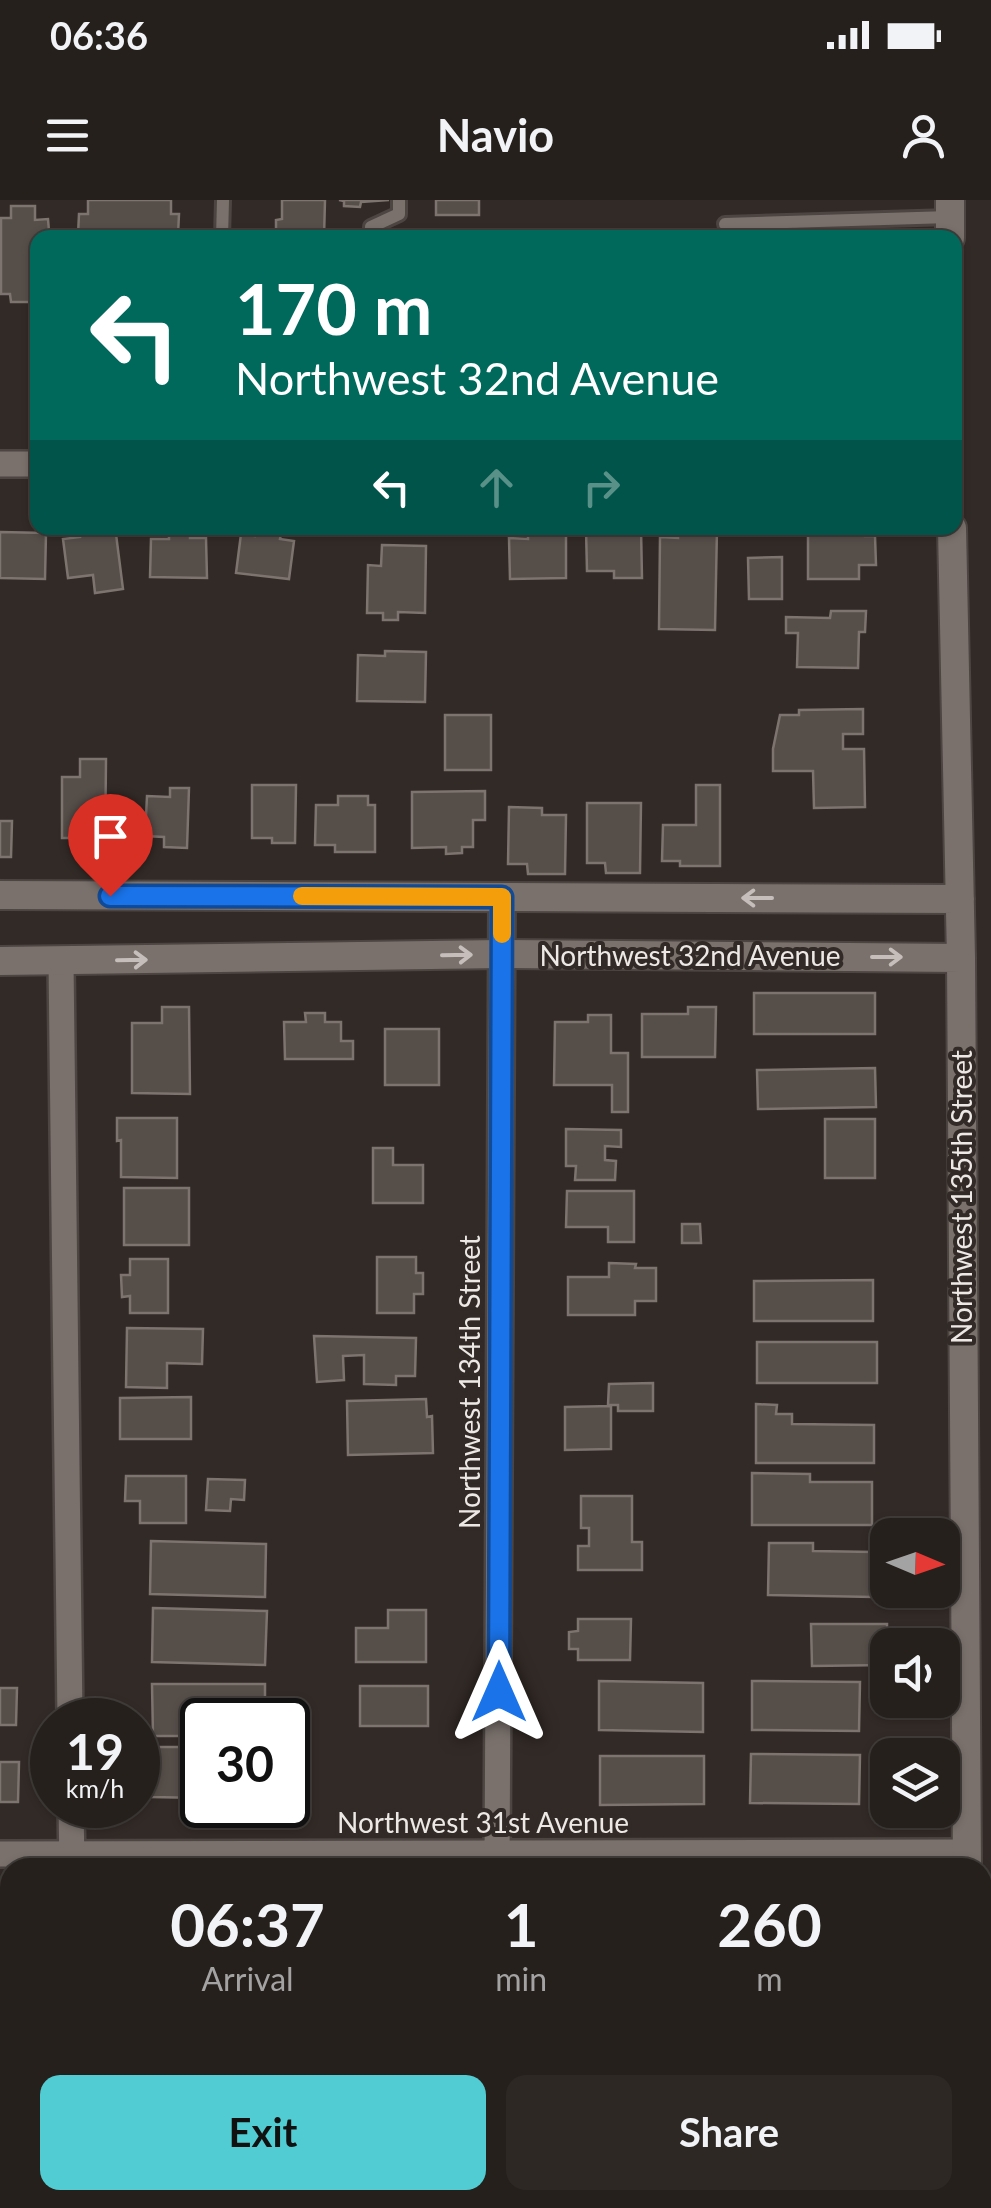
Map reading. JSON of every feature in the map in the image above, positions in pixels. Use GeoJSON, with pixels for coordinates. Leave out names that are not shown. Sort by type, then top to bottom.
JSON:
{"type":"FeatureCollection","features":[{"type":"Feature","properties":{"kind":"main road","name":"Northwest 135th Street"},"geometry":{"type":"LineString","coordinates":[[952,535],[961,958],[967,1858]]}},
{"type":"Feature","properties":{"kind":"main road","name":"Northwest 32nd Avenue"},"geometry":{"type":"LineString","coordinates":[[0,895],[960,899]]}},
{"type":"Feature","properties":{"kind":"main road","name":"Northwest 32nd Avenue"},"geometry":{"type":"LineString","coordinates":[[0,961],[502,954],[961,958]]}},
{"type":"Feature","properties":{"kind":"street"},"geometry":{"type":"LineString","coordinates":[[0,464],[30,464]]}},
{"type":"Feature","properties":{"kind":"street","name":"Northwest 134th Street"},"geometry":{"type":"LineString","coordinates":[[497,1858],[502,897]]}},
{"type":"Feature","properties":{"kind":"street"},"geometry":{"type":"LineString","coordinates":[[60,961],[70,1698]]}},
{"type":"Feature","properties":{"kind":"street"},"geometry":{"type":"LineString","coordinates":[[71,1828],[72,1858]]}},
{"type":"Feature","properties":{"kind":"street","name":"Northwest 31st Avenue"},"geometry":{"type":"LineString","coordinates":[[0,1854],[41,1858]]}},
{"type":"Feature","properties":{"kind":"lane"},"geometry":{"type":"LineString","coordinates":[[222,200],[222,230]]}},
{"type":"Feature","properties":{"kind":"lane"},"geometry":{"type":"LineString","coordinates":[[371,230],[399,214],[399,200]]}},
{"type":"Feature","properties":{"kind":"lane"},"geometry":{"type":"LineString","coordinates":[[725,224],[950,218]]}},
{"type":"Feature","properties":{"kind":"building"},"geometry":{"type":"Polygon","coordinates":[[[88,200],[171,200],[171,214],[179,214],[178,230],[78,230],[79,214],[88,214],[88,200]]]}},
{"type":"Feature","properties":{"kind":"building"},"geometry":{"type":"Polygon","coordinates":[[[282,200],[325,200],[324,230],[276,230],[276,220],[282,219],[282,200]]]}},
{"type":"Feature","properties":{"kind":"building"},"geometry":{"type":"Polygon","coordinates":[[[339,200],[389,200],[361,202],[360,207],[344,206],[344,201],[339,200]]]}},
{"type":"Feature","properties":{"kind":"building"},"geometry":{"type":"Polygon","coordinates":[[[436,200],[479,200],[479,215],[436,215],[436,200]]]}},
{"type":"Feature","properties":{"kind":"building"},"geometry":{"type":"Polygon","coordinates":[[[11,206],[35,206],[35,220],[48,219],[49,230],[30,230],[30,302],[11,302],[10,294],[1,294],[1,218],[11,218],[11,206]]]}},
{"type":"Feature","properties":{"kind":"building"},"geometry":{"type":"Polygon","coordinates":[[[0,532],[46,535],[45,579],[0,578],[0,532]]]}},
{"type":"Feature","properties":{"kind":"building"},"geometry":{"type":"Polygon","coordinates":[[[116,535],[123,589],[95,593],[93,575],[68,578],[63,539],[116,535]]]}},
{"type":"Feature","properties":{"kind":"building"},"geometry":{"type":"Polygon","coordinates":[[[169,535],[206,538],[207,578],[150,577],[151,539],[169,539],[169,535]]]}},
{"type":"Feature","properties":{"kind":"building"},"geometry":{"type":"Polygon","coordinates":[[[241,535],[281,535],[280,539],[294,541],[289,579],[236,573],[241,535]]]}},
{"type":"Feature","properties":{"kind":"building"},"geometry":{"type":"Polygon","coordinates":[[[528,535],[566,535],[566,578],[510,579],[509,538],[528,539],[528,535]]]}},
{"type":"Feature","properties":{"kind":"building"},"geometry":{"type":"Polygon","coordinates":[[[586,535],[641,535],[642,578],[614,578],[614,571],[587,571],[586,535]]]}},
{"type":"Feature","properties":{"kind":"building"},"geometry":{"type":"Polygon","coordinates":[[[717,535],[715,630],[659,629],[660,537],[717,535]]]}},
{"type":"Feature","properties":{"kind":"building"},"geometry":{"type":"Polygon","coordinates":[[[808,535],[875,536],[876,565],[859,565],[859,579],[808,579],[808,535]]]}},
{"type":"Feature","properties":{"kind":"building"},"geometry":{"type":"Polygon","coordinates":[[[382,545],[426,546],[425,613],[398,612],[398,620],[383,620],[383,613],[367,613],[368,565],[381,566],[382,545]]]}},
{"type":"Feature","properties":{"kind":"building"},"geometry":{"type":"Polygon","coordinates":[[[782,557],[782,599],[749,599],[748,558],[782,557]]]}},
{"type":"Feature","properties":{"kind":"building"},"geometry":{"type":"Polygon","coordinates":[[[831,611],[866,611],[865,632],[859,632],[858,668],[797,667],[798,633],[786,633],[786,617],[830,618],[831,611]]]}},
{"type":"Feature","properties":{"kind":"building"},"geometry":{"type":"Polygon","coordinates":[[[385,651],[426,652],[425,702],[357,701],[358,655],[385,656],[385,651]]]}},
{"type":"Feature","properties":{"kind":"building"},"geometry":{"type":"Polygon","coordinates":[[[863,709],[863,734],[843,734],[843,749],[864,749],[865,807],[814,808],[813,771],[773,771],[780,715],[799,715],[799,710],[863,709]]]}},
{"type":"Feature","properties":{"kind":"building"},"geometry":{"type":"Polygon","coordinates":[[[445,715],[491,715],[491,770],[445,770],[445,715]]]}},
{"type":"Feature","properties":{"kind":"building"},"geometry":{"type":"Polygon","coordinates":[[[80,759],[106,759],[105,853],[81,853],[81,838],[62,838],[62,777],[80,777],[80,759]]]}},
{"type":"Feature","properties":{"kind":"building"},"geometry":{"type":"Polygon","coordinates":[[[252,785],[296,785],[295,843],[252,838],[252,785]]]}},
{"type":"Feature","properties":{"kind":"building"},"geometry":{"type":"Polygon","coordinates":[[[696,785],[720,785],[720,866],[680,866],[680,861],[662,861],[663,825],[696,825],[696,785]]]}},
{"type":"Feature","properties":{"kind":"building"},"geometry":{"type":"Polygon","coordinates":[[[170,788],[189,788],[187,848],[164,847],[164,837],[145,836],[147,796],[170,797],[170,788]]]}},
{"type":"Feature","properties":{"kind":"building"},"geometry":{"type":"Polygon","coordinates":[[[485,791],[485,820],[473,820],[473,847],[462,847],[462,853],[446,854],[446,847],[412,848],[412,792],[485,791]]]}},
{"type":"Feature","properties":{"kind":"building"},"geometry":{"type":"Polygon","coordinates":[[[338,796],[368,796],[368,805],[375,805],[375,852],[335,852],[335,845],[315,845],[316,805],[338,805],[338,796]]]}},
{"type":"Feature","properties":{"kind":"building"},"geometry":{"type":"Polygon","coordinates":[[[587,803],[641,803],[640,873],[606,873],[605,863],[587,863],[587,803]]]}},
{"type":"Feature","properties":{"kind":"building"},"geometry":{"type":"Polygon","coordinates":[[[509,807],[542,808],[542,815],[566,815],[565,874],[528,874],[527,864],[508,864],[509,807]]]}},
{"type":"Feature","properties":{"kind":"building"},"geometry":{"type":"Polygon","coordinates":[[[0,821],[12,821],[11,857],[0,857],[0,821]]]}},
{"type":"Feature","properties":{"kind":"building"},"geometry":{"type":"Polygon","coordinates":[[[754,993],[875,993],[875,1034],[754,1034],[754,993]]]}},
{"type":"Feature","properties":{"kind":"building"},"geometry":{"type":"Polygon","coordinates":[[[162,1007],[189,1007],[190,1094],[132,1093],[132,1023],[162,1023],[162,1007]]]}},
{"type":"Feature","properties":{"kind":"building"},"geometry":{"type":"Polygon","coordinates":[[[688,1007],[716,1007],[715,1057],[642,1057],[642,1014],[688,1014],[688,1007]]]}},
{"type":"Feature","properties":{"kind":"building"},"geometry":{"type":"Polygon","coordinates":[[[305,1013],[325,1013],[325,1022],[341,1022],[341,1041],[353,1041],[353,1059],[285,1059],[284,1022],[306,1022],[305,1013]]]}},
{"type":"Feature","properties":{"kind":"building"},"geometry":{"type":"Polygon","coordinates":[[[588,1015],[611,1015],[611,1053],[628,1053],[628,1112],[612,1112],[612,1085],[554,1085],[555,1022],[588,1022],[588,1015]]]}},
{"type":"Feature","properties":{"kind":"building"},"geometry":{"type":"Polygon","coordinates":[[[385,1029],[439,1029],[439,1085],[385,1085],[385,1029]]]}},
{"type":"Feature","properties":{"kind":"building"},"geometry":{"type":"Polygon","coordinates":[[[875,1068],[876,1107],[758,1109],[757,1070],[875,1068]]]}},
{"type":"Feature","properties":{"kind":"building"},"geometry":{"type":"Polygon","coordinates":[[[117,1118],[177,1118],[177,1178],[121,1177],[117,1118]]]}},
{"type":"Feature","properties":{"kind":"building"},"geometry":{"type":"Polygon","coordinates":[[[825,1119],[875,1119],[875,1178],[825,1178],[825,1119]]]}},
{"type":"Feature","properties":{"kind":"building"},"geometry":{"type":"Polygon","coordinates":[[[566,1129],[621,1130],[621,1147],[605,1146],[605,1160],[616,1161],[615,1180],[575,1180],[576,1166],[566,1166],[566,1129]]]}},
{"type":"Feature","properties":{"kind":"building"},"geometry":{"type":"Polygon","coordinates":[[[373,1148],[393,1148],[393,1165],[423,1165],[423,1203],[373,1203],[373,1148]]]}},
{"type":"Feature","properties":{"kind":"building"},"geometry":{"type":"Polygon","coordinates":[[[124,1188],[189,1188],[189,1245],[124,1245],[124,1188]]]}},
{"type":"Feature","properties":{"kind":"building"},"geometry":{"type":"Polygon","coordinates":[[[567,1191],[634,1191],[634,1242],[608,1242],[608,1227],[566,1227],[567,1191]]]}},
{"type":"Feature","properties":{"kind":"building"},"geometry":{"type":"Polygon","coordinates":[[[682,1224],[700,1224],[701,1243],[682,1243],[682,1224]]]}},
{"type":"Feature","properties":{"kind":"building"},"geometry":{"type":"Polygon","coordinates":[[[377,1257],[416,1257],[416,1273],[423,1273],[423,1294],[414,1294],[414,1313],[377,1313],[377,1257]]]}},
{"type":"Feature","properties":{"kind":"building"},"geometry":{"type":"Polygon","coordinates":[[[130,1259],[168,1259],[168,1313],[130,1313],[130,1296],[122,1297],[121,1275],[130,1275],[130,1259]]]}},
{"type":"Feature","properties":{"kind":"building"},"geometry":{"type":"Polygon","coordinates":[[[609,1263],[656,1268],[656,1301],[635,1301],[635,1315],[568,1315],[568,1277],[609,1277],[609,1263]]]}},
{"type":"Feature","properties":{"kind":"building"},"geometry":{"type":"Polygon","coordinates":[[[873,1280],[873,1321],[754,1321],[754,1281],[873,1280]]]}},
{"type":"Feature","properties":{"kind":"building"},"geometry":{"type":"Polygon","coordinates":[[[127,1328],[203,1329],[202,1364],[167,1363],[167,1388],[126,1387],[127,1328]]]}},
{"type":"Feature","properties":{"kind":"building"},"geometry":{"type":"Polygon","coordinates":[[[314,1336],[416,1338],[415,1376],[396,1376],[396,1385],[364,1384],[364,1355],[343,1356],[344,1380],[317,1382],[314,1336]]]}},
{"type":"Feature","properties":{"kind":"building"},"geometry":{"type":"Polygon","coordinates":[[[757,1342],[877,1342],[877,1383],[757,1383],[757,1342]]]}},
{"type":"Feature","properties":{"kind":"building"},"geometry":{"type":"Polygon","coordinates":[[[653,1383],[653,1411],[618,1411],[618,1405],[608,1405],[609,1384],[653,1383]]]}},
{"type":"Feature","properties":{"kind":"building"},"geometry":{"type":"Polygon","coordinates":[[[191,1397],[191,1439],[120,1439],[120,1398],[191,1397]]]}},
{"type":"Feature","properties":{"kind":"building"},"geometry":{"type":"Polygon","coordinates":[[[426,1399],[427,1417],[432,1416],[433,1453],[348,1455],[347,1401],[426,1399]]]}},
{"type":"Feature","properties":{"kind":"building"},"geometry":{"type":"Polygon","coordinates":[[[756,1404],[777,1405],[776,1414],[792,1414],[792,1424],[874,1425],[874,1463],[756,1463],[756,1404]]]}},
{"type":"Feature","properties":{"kind":"building"},"geometry":{"type":"Polygon","coordinates":[[[611,1406],[611,1449],[565,1450],[565,1407],[611,1406]]]}},
{"type":"Feature","properties":{"kind":"building"},"geometry":{"type":"Polygon","coordinates":[[[752,1473],[810,1474],[810,1482],[872,1482],[870,1525],[752,1525],[752,1473]]]}},
{"type":"Feature","properties":{"kind":"building"},"geometry":{"type":"Polygon","coordinates":[[[126,1476],[186,1476],[186,1523],[140,1523],[140,1501],[125,1501],[126,1476]]]}},
{"type":"Feature","properties":{"kind":"building"},"geometry":{"type":"Polygon","coordinates":[[[208,1479],[245,1480],[244,1500],[231,1499],[230,1511],[206,1510],[208,1479]]]}},
{"type":"Feature","properties":{"kind":"building"},"geometry":{"type":"Polygon","coordinates":[[[581,1496],[632,1496],[632,1542],[642,1542],[642,1570],[578,1570],[578,1546],[589,1546],[589,1528],[581,1528],[581,1496]]]}},
{"type":"Feature","properties":{"kind":"building"},"geometry":{"type":"Polygon","coordinates":[[[151,1541],[266,1544],[265,1597],[150,1594],[151,1541]]]}},
{"type":"Feature","properties":{"kind":"building"},"geometry":{"type":"Polygon","coordinates":[[[769,1543],[813,1543],[813,1551],[870,1552],[870,1597],[768,1595],[769,1543]]]}},
{"type":"Feature","properties":{"kind":"building"},"geometry":{"type":"Polygon","coordinates":[[[153,1608],[267,1611],[265,1665],[152,1662],[153,1608]]]}},
{"type":"Feature","properties":{"kind":"building"},"geometry":{"type":"Polygon","coordinates":[[[388,1610],[426,1610],[426,1662],[356,1662],[356,1628],[388,1628],[388,1610]]]}},
{"type":"Feature","properties":{"kind":"building"},"geometry":{"type":"Polygon","coordinates":[[[578,1619],[631,1619],[630,1660],[578,1660],[578,1649],[569,1649],[569,1632],[578,1631],[578,1619]]]}},
{"type":"Feature","properties":{"kind":"building"},"geometry":{"type":"Polygon","coordinates":[[[811,1624],[887,1624],[887,1628],[870,1628],[870,1665],[812,1666],[811,1624]]]}},
{"type":"Feature","properties":{"kind":"building"},"geometry":{"type":"Polygon","coordinates":[[[599,1681],[703,1683],[703,1732],[599,1730],[599,1681]]]}},
{"type":"Feature","properties":{"kind":"building"},"geometry":{"type":"Polygon","coordinates":[[[752,1681],[860,1682],[859,1731],[752,1730],[752,1681]]]}},
{"type":"Feature","properties":{"kind":"building"},"geometry":{"type":"Polygon","coordinates":[[[152,1684],[265,1684],[265,1698],[180,1698],[180,1736],[160,1736],[160,1698],[152,1698],[152,1684]]]}},
{"type":"Feature","properties":{"kind":"building"},"geometry":{"type":"Polygon","coordinates":[[[360,1686],[428,1686],[428,1726],[360,1726],[360,1686]]]}},
{"type":"Feature","properties":{"kind":"building"},"geometry":{"type":"Polygon","coordinates":[[[0,1688],[17,1688],[16,1725],[0,1725],[0,1688]]]}},
{"type":"Feature","properties":{"kind":"building"},"geometry":{"type":"Polygon","coordinates":[[[160,1747],[180,1747],[180,1798],[160,1797],[160,1747]]]}},
{"type":"Feature","properties":{"kind":"building"},"geometry":{"type":"Polygon","coordinates":[[[751,1754],[860,1755],[859,1804],[750,1803],[751,1754]]]}},
{"type":"Feature","properties":{"kind":"building"},"geometry":{"type":"Polygon","coordinates":[[[600,1756],[704,1756],[704,1804],[600,1805],[600,1756]]]}},
{"type":"Feature","properties":{"kind":"building"},"geometry":{"type":"Polygon","coordinates":[[[0,1762],[19,1762],[18,1802],[0,1802],[0,1762]]]}},
{"type":"Feature","properties":{"kind":"slow traffic"},"geometry":{"type":"LineString","coordinates":[[302,896],[502,897],[502,934]]}},
{"type":"Feature","properties":{"kind":"route"},"geometry":{"type":"LineString","coordinates":[[110,896],[502,897],[499,1692]]}}]}
